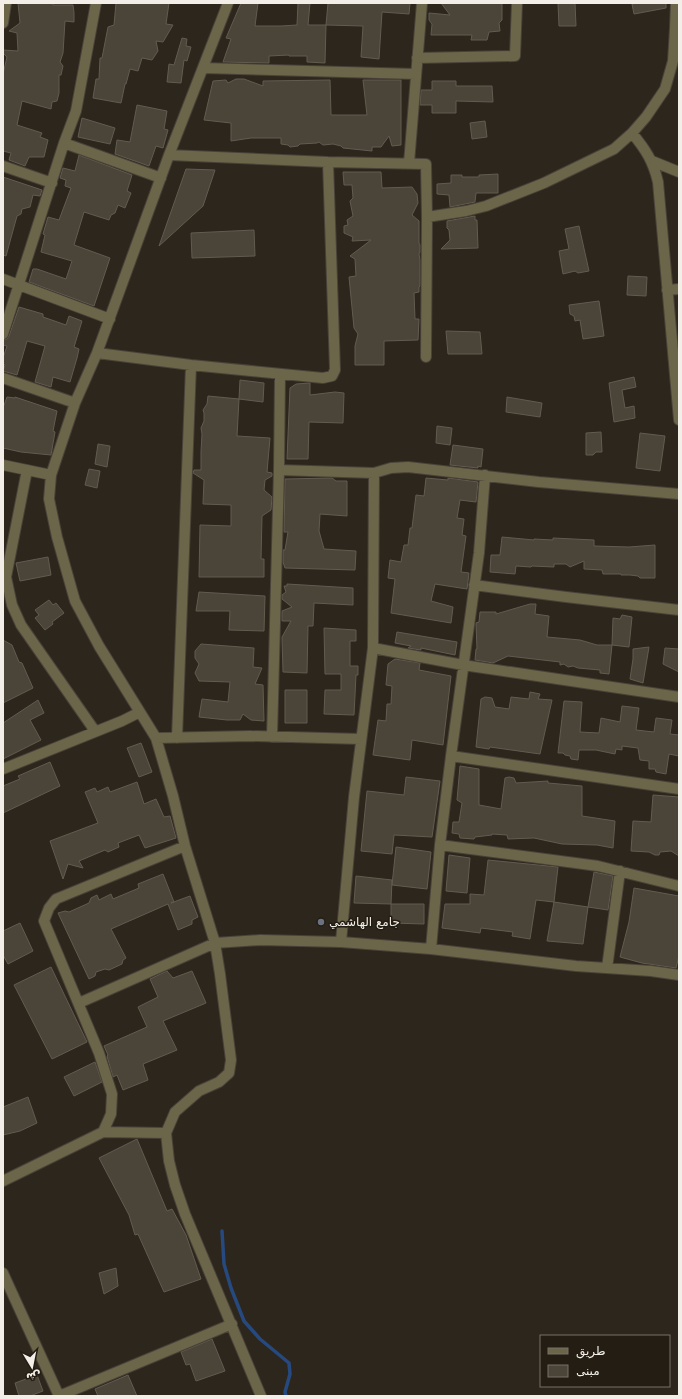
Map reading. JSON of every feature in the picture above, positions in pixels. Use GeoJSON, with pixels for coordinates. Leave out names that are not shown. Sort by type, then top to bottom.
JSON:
{"type":"FeatureCollection","features":[{"type":"Feature","properties":{"kind":"street"},"geometry":{"type":"LineString","coordinates":[[3,23],[6,3]]}},
{"type":"Feature","properties":{"kind":"street"},"geometry":{"type":"LineString","coordinates":[[3,334],[64,142],[76,111],[96,3]]}},
{"type":"Feature","properties":{"kind":"street"},"geometry":{"type":"LineString","coordinates":[[228,3],[169,155],[97,353],[75,403],[51,475],[49,499],[54,524],[76,601],[99,646],[156,738],[173,796],[185,846],[214,943],[220,974],[231,1060],[229,1074],[218,1082],[199,1091],[175,1112],[166,1133],[169,1161],[175,1185],[199,1248],[261,1396]]}},
{"type":"Feature","properties":{"kind":"street"},"geometry":{"type":"LineString","coordinates":[[409,163],[422,3]]}},
{"type":"Feature","properties":{"kind":"street"},"geometry":{"type":"LineString","coordinates":[[417,58],[515,56],[516,3]]}},
{"type":"Feature","properties":{"kind":"street"},"geometry":{"type":"LineString","coordinates":[[427,217],[466,211],[486,206],[525,191],[614,149],[632,133],[646,117],[664,89],[672,61],[676,28],[676,3]]}},
{"type":"Feature","properties":{"kind":"street"},"geometry":{"type":"LineString","coordinates":[[672,61],[679,71]]}},
{"type":"Feature","properties":{"kind":"street"},"geometry":{"type":"LineString","coordinates":[[203,68],[416,74]]}},
{"type":"Feature","properties":{"kind":"street"},"geometry":{"type":"LineString","coordinates":[[632,133],[647,151],[652,161],[658,182],[667,290],[676,352],[679,420]]}},
{"type":"Feature","properties":{"kind":"street"},"geometry":{"type":"LineString","coordinates":[[64,142],[161,178]]}},
{"type":"Feature","properties":{"kind":"street"},"geometry":{"type":"LineString","coordinates":[[169,155],[328,162],[426,164],[426,357]]}},
{"type":"Feature","properties":{"kind":"street"},"geometry":{"type":"LineString","coordinates":[[652,161],[679,172]]}},
{"type":"Feature","properties":{"kind":"street"},"geometry":{"type":"LineString","coordinates":[[97,353],[191,365],[280,374],[323,378],[332,376],[335,370],[328,162]]}},
{"type":"Feature","properties":{"kind":"street"},"geometry":{"type":"LineString","coordinates":[[3,166],[52,183]]}},
{"type":"Feature","properties":{"kind":"street"},"geometry":{"type":"LineString","coordinates":[[3,279],[110,319]]}},
{"type":"Feature","properties":{"kind":"street"},"geometry":{"type":"LineString","coordinates":[[667,290],[679,289]]}},
{"type":"Feature","properties":{"kind":"street"},"geometry":{"type":"LineString","coordinates":[[177,738],[191,365]]}},
{"type":"Feature","properties":{"kind":"street"},"geometry":{"type":"LineString","coordinates":[[272,737],[280,470],[280,374]]}},
{"type":"Feature","properties":{"kind":"street"},"geometry":{"type":"LineString","coordinates":[[3,378],[75,403]]}},
{"type":"Feature","properties":{"kind":"street"},"geometry":{"type":"LineString","coordinates":[[3,465],[51,475]]}},
{"type":"Feature","properties":{"kind":"street"},"geometry":{"type":"LineString","coordinates":[[280,470],[374,473],[391,468],[408,467],[539,482],[679,494]]}},
{"type":"Feature","properties":{"kind":"street"},"geometry":{"type":"LineString","coordinates":[[27,470],[6,576],[12,605],[21,625],[95,731]]}},
{"type":"Feature","properties":{"kind":"street"},"geometry":{"type":"LineString","coordinates":[[341,942],[354,797],[373,648],[374,473]]}},
{"type":"Feature","properties":{"kind":"street"},"geometry":{"type":"LineString","coordinates":[[431,949],[440,845],[479,553],[486,475]]}},
{"type":"Feature","properties":{"kind":"street"},"geometry":{"type":"LineString","coordinates":[[474,585],[679,610]]}},
{"type":"Feature","properties":{"kind":"street"},"geometry":{"type":"LineString","coordinates":[[373,648],[463,665],[679,697]]}},
{"type":"Feature","properties":{"kind":"street"},"geometry":{"type":"LineString","coordinates":[[3,769],[122,721],[140,712]]}},
{"type":"Feature","properties":{"kind":"street"},"geometry":{"type":"LineString","coordinates":[[156,738],[272,737],[361,739]]}},
{"type":"Feature","properties":{"kind":"street"},"geometry":{"type":"LineString","coordinates":[[451,756],[679,789]]}},
{"type":"Feature","properties":{"kind":"street"},"geometry":{"type":"LineString","coordinates":[[440,845],[598,866],[679,886]]}},
{"type":"Feature","properties":{"kind":"street"},"geometry":{"type":"LineString","coordinates":[[103,1132],[111,1114],[112,1094],[99,1054],[79,1002],[44,921],[49,908],[56,898],[185,846]]}},
{"type":"Feature","properties":{"kind":"street"},"geometry":{"type":"LineString","coordinates":[[607,968],[620,871]]}},
{"type":"Feature","properties":{"kind":"street"},"geometry":{"type":"LineString","coordinates":[[79,1002],[214,943],[260,940],[341,942],[431,949],[576,966],[679,974]]}},
{"type":"Feature","properties":{"kind":"street"},"geometry":{"type":"LineString","coordinates":[[3,1181],[103,1132],[166,1133]]}},
{"type":"Feature","properties":{"kind":"street"},"geometry":{"type":"LineString","coordinates":[[3,1273],[59,1396],[232,1324]]}},
{"type":"Feature","properties":{"kind":"building"},"geometry":{"type":"Polygon","coordinates":[[[18,3],[53,3],[53,5],[73,5],[74,13],[74,22],[65,21],[63,53],[60,62],[63,66],[61,75],[59,75],[59,93],[57,101],[52,102],[51,109],[22,101],[17,125],[42,133],[40,137],[48,140],[44,157],[29,157],[25,166],[9,160],[11,153],[3,151],[3,74],[7,57],[3,53],[3,50],[18,51],[17,33],[9,31],[20,23],[18,3]]]}},
{"type":"Feature","properties":{"kind":"building"},"geometry":{"type":"Polygon","coordinates":[[[116,3],[169,3],[166,24],[173,25],[163,42],[156,41],[158,51],[152,60],[142,58],[138,71],[130,69],[121,103],[93,98],[96,79],[99,79],[100,58],[102,58],[108,27],[114,25],[116,3]]]}},
{"type":"Feature","properties":{"kind":"building"},"geometry":{"type":"Polygon","coordinates":[[[241,3],[258,3],[255,26],[281,26],[297,25],[298,3],[310,3],[308,25],[326,25],[325,63],[307,62],[307,56],[289,55],[269,56],[269,63],[223,62],[231,39],[226,38],[241,3]]]}},
{"type":"Feature","properties":{"kind":"building"},"geometry":{"type":"Polygon","coordinates":[[[328,3],[410,3],[409,14],[382,12],[379,59],[361,57],[363,26],[326,25],[328,3]]]}},
{"type":"Feature","properties":{"kind":"building"},"geometry":{"type":"Polygon","coordinates":[[[441,3],[502,3],[502,20],[499,23],[500,31],[489,32],[487,40],[471,40],[472,35],[431,35],[432,24],[429,20],[429,13],[450,15],[441,3]]]}},
{"type":"Feature","properties":{"kind":"building"},"geometry":{"type":"Polygon","coordinates":[[[558,3],[575,3],[576,26],[559,26],[558,3]]]}},
{"type":"Feature","properties":{"kind":"building"},"geometry":{"type":"Polygon","coordinates":[[[666,3],[666,8],[634,14],[632,4],[666,3]]]}},
{"type":"Feature","properties":{"kind":"building"},"geometry":{"type":"Polygon","coordinates":[[[182,38],[187,39],[186,46],[191,47],[187,61],[184,60],[181,83],[167,82],[169,64],[174,65],[182,38]]]}},
{"type":"Feature","properties":{"kind":"building"},"geometry":{"type":"Polygon","coordinates":[[[236,79],[244,79],[263,86],[263,81],[330,80],[331,115],[367,115],[363,80],[401,80],[401,145],[392,146],[389,136],[381,147],[372,147],[372,151],[343,148],[333,144],[323,145],[319,142],[300,144],[298,146],[290,147],[288,145],[281,144],[281,138],[251,138],[231,141],[231,123],[204,120],[213,81],[226,80],[228,83],[236,79]]]}},
{"type":"Feature","properties":{"kind":"building"},"geometry":{"type":"Polygon","coordinates":[[[432,81],[456,81],[456,86],[492,86],[493,102],[456,101],[456,113],[432,113],[432,105],[420,105],[421,90],[432,90],[432,81]]]}},
{"type":"Feature","properties":{"kind":"building"},"geometry":{"type":"Polygon","coordinates":[[[137,105],[167,111],[164,129],[168,130],[163,148],[156,146],[149,166],[115,154],[117,140],[130,142],[137,105]]]}},
{"type":"Feature","properties":{"kind":"building"},"geometry":{"type":"Polygon","coordinates":[[[82,118],[115,128],[110,144],[78,137],[82,118]]]}},
{"type":"Feature","properties":{"kind":"building"},"geometry":{"type":"Polygon","coordinates":[[[485,121],[487,137],[472,139],[470,123],[485,121]]]}},
{"type":"Feature","properties":{"kind":"building"},"geometry":{"type":"Polygon","coordinates":[[[79,155],[132,175],[127,191],[131,193],[125,208],[118,205],[115,213],[111,215],[109,220],[84,212],[74,245],[110,258],[94,306],[29,282],[33,269],[66,279],[72,261],[41,252],[45,235],[43,234],[48,217],[59,220],[71,188],[65,186],[66,180],[60,178],[63,168],[75,171],[79,155]]]}},
{"type":"Feature","properties":{"kind":"building"},"geometry":{"type":"Polygon","coordinates":[[[186,169],[215,170],[203,206],[159,246],[186,169]]]}},
{"type":"Feature","properties":{"kind":"building"},"geometry":{"type":"Polygon","coordinates":[[[343,172],[381,172],[382,188],[412,187],[417,194],[418,203],[412,215],[419,221],[420,286],[419,292],[414,293],[415,319],[419,319],[418,340],[384,341],[384,365],[355,365],[355,346],[358,334],[354,328],[349,277],[356,276],[355,259],[350,256],[371,240],[352,241],[353,237],[344,233],[344,226],[348,225],[347,220],[353,216],[350,201],[353,198],[352,185],[344,185],[343,172]]]}},
{"type":"Feature","properties":{"kind":"building"},"geometry":{"type":"Polygon","coordinates":[[[498,174],[498,193],[476,193],[475,202],[450,207],[449,195],[437,194],[437,184],[451,183],[451,175],[462,175],[462,177],[479,177],[479,175],[498,174]]]}},
{"type":"Feature","properties":{"kind":"building"},"geometry":{"type":"Polygon","coordinates":[[[3,177],[42,190],[40,196],[33,195],[30,207],[22,209],[21,214],[17,216],[6,256],[3,255],[3,177]]]}},
{"type":"Feature","properties":{"kind":"building"},"geometry":{"type":"Polygon","coordinates":[[[475,216],[475,220],[477,220],[478,248],[441,249],[450,240],[447,221],[475,216]]]}},
{"type":"Feature","properties":{"kind":"building"},"geometry":{"type":"Polygon","coordinates":[[[579,226],[589,271],[578,273],[575,271],[563,274],[559,251],[569,249],[565,229],[579,226]]]}},
{"type":"Feature","properties":{"kind":"building"},"geometry":{"type":"Polygon","coordinates":[[[254,230],[255,256],[192,258],[191,233],[254,230]]]}},
{"type":"Feature","properties":{"kind":"building"},"geometry":{"type":"Polygon","coordinates":[[[628,276],[647,277],[646,296],[627,295],[628,276]]]}},
{"type":"Feature","properties":{"kind":"building"},"geometry":{"type":"Polygon","coordinates":[[[599,301],[604,336],[583,339],[580,320],[575,321],[574,316],[570,314],[569,305],[599,301]]]}},
{"type":"Feature","properties":{"kind":"building"},"geometry":{"type":"Polygon","coordinates":[[[19,307],[43,314],[43,317],[66,325],[69,316],[82,321],[74,347],[79,349],[70,382],[53,377],[51,387],[35,382],[45,346],[27,341],[17,375],[3,371],[5,365],[3,363],[3,358],[7,346],[3,345],[3,340],[7,339],[9,336],[19,307]]]}},
{"type":"Feature","properties":{"kind":"building"},"geometry":{"type":"Polygon","coordinates":[[[446,331],[480,332],[482,354],[448,354],[446,331]]]}},
{"type":"Feature","properties":{"kind":"building"},"geometry":{"type":"Polygon","coordinates":[[[634,377],[636,387],[622,390],[625,408],[634,406],[635,418],[614,422],[609,383],[634,377]]]}},
{"type":"Feature","properties":{"kind":"building"},"geometry":{"type":"Polygon","coordinates":[[[240,380],[264,383],[263,402],[239,399],[240,380]]]}},
{"type":"Feature","properties":{"kind":"building"},"geometry":{"type":"Polygon","coordinates":[[[310,383],[310,395],[335,392],[344,393],[343,423],[309,422],[308,459],[287,459],[290,388],[296,384],[310,383]]]}},
{"type":"Feature","properties":{"kind":"building"},"geometry":{"type":"Polygon","coordinates":[[[208,396],[239,399],[237,436],[270,438],[267,472],[272,473],[272,476],[265,480],[264,490],[272,497],[271,510],[262,516],[261,559],[264,559],[264,577],[199,577],[200,525],[231,526],[231,505],[203,504],[204,480],[193,473],[194,470],[201,470],[201,428],[204,421],[203,410],[207,404],[208,396]]]}},
{"type":"Feature","properties":{"kind":"building"},"geometry":{"type":"Polygon","coordinates":[[[7,397],[15,397],[57,411],[53,431],[55,432],[51,455],[21,452],[3,448],[3,408],[7,397]]]}},
{"type":"Feature","properties":{"kind":"building"},"geometry":{"type":"Polygon","coordinates":[[[507,397],[542,403],[540,417],[506,412],[507,397]]]}},
{"type":"Feature","properties":{"kind":"building"},"geometry":{"type":"Polygon","coordinates":[[[437,426],[452,428],[450,445],[436,443],[437,426]]]}},
{"type":"Feature","properties":{"kind":"building"},"geometry":{"type":"Polygon","coordinates":[[[601,432],[602,452],[596,452],[593,455],[586,455],[586,433],[601,432]]]}},
{"type":"Feature","properties":{"kind":"building"},"geometry":{"type":"Polygon","coordinates":[[[640,433],[665,436],[660,471],[636,468],[640,433]]]}},
{"type":"Feature","properties":{"kind":"building"},"geometry":{"type":"Polygon","coordinates":[[[98,444],[110,446],[107,467],[95,464],[98,444]]]}},
{"type":"Feature","properties":{"kind":"building"},"geometry":{"type":"Polygon","coordinates":[[[453,445],[483,449],[481,467],[450,465],[453,445]]]}},
{"type":"Feature","properties":{"kind":"building"},"geometry":{"type":"Polygon","coordinates":[[[89,469],[100,471],[97,488],[85,485],[89,469]]]}},
{"type":"Feature","properties":{"kind":"building"},"geometry":{"type":"Polygon","coordinates":[[[332,478],[336,481],[347,481],[347,516],[320,514],[319,531],[324,549],[356,551],[355,570],[285,568],[283,562],[283,550],[285,550],[288,532],[284,532],[285,479],[332,478]]]}},
{"type":"Feature","properties":{"kind":"building"},"geometry":{"type":"Polygon","coordinates":[[[426,478],[448,480],[448,478],[478,482],[476,502],[460,500],[457,518],[464,519],[462,535],[466,536],[461,572],[469,573],[467,589],[435,584],[431,601],[453,607],[451,623],[391,613],[395,579],[388,578],[390,560],[401,562],[404,545],[408,545],[410,528],[412,528],[416,495],[424,496],[426,478]]]}},
{"type":"Feature","properties":{"kind":"building"},"geometry":{"type":"Polygon","coordinates":[[[502,537],[534,540],[553,540],[553,538],[594,540],[594,546],[629,547],[655,545],[655,578],[640,578],[638,576],[621,574],[603,574],[602,570],[584,569],[584,561],[570,567],[566,564],[554,564],[554,567],[516,566],[515,574],[490,572],[491,555],[500,555],[502,537]]]}},
{"type":"Feature","properties":{"kind":"building"},"geometry":{"type":"Polygon","coordinates":[[[48,557],[51,575],[20,581],[16,563],[48,557]]]}},
{"type":"Feature","properties":{"kind":"building"},"geometry":{"type":"Polygon","coordinates":[[[287,584],[353,588],[353,605],[314,603],[313,626],[308,626],[307,673],[283,672],[282,637],[291,621],[282,621],[282,611],[292,607],[282,599],[282,595],[286,592],[284,586],[287,586],[287,584]]]}},
{"type":"Feature","properties":{"kind":"building"},"geometry":{"type":"Polygon","coordinates":[[[199,592],[265,596],[264,631],[229,630],[230,611],[196,611],[199,592]]]}},
{"type":"Feature","properties":{"kind":"building"},"geometry":{"type":"Polygon","coordinates":[[[49,600],[53,605],[56,603],[64,613],[52,622],[53,624],[45,630],[35,618],[39,615],[35,610],[49,600]]]}},
{"type":"Feature","properties":{"kind":"building"},"geometry":{"type":"Polygon","coordinates":[[[530,604],[536,604],[535,614],[549,616],[547,637],[580,640],[597,645],[612,645],[609,674],[600,673],[600,670],[578,668],[573,666],[568,667],[564,664],[560,665],[560,662],[508,656],[493,663],[475,660],[477,649],[476,623],[479,622],[480,612],[496,612],[496,614],[530,604]]]}},
{"type":"Feature","properties":{"kind":"building"},"geometry":{"type":"Polygon","coordinates":[[[622,615],[632,617],[629,647],[612,645],[613,618],[620,619],[622,615]]]}},
{"type":"Feature","properties":{"kind":"building"},"geometry":{"type":"Polygon","coordinates":[[[324,628],[356,630],[356,641],[350,641],[350,666],[358,666],[358,675],[356,675],[354,715],[324,714],[325,690],[341,690],[341,674],[325,674],[324,628]]]}},
{"type":"Feature","properties":{"kind":"building"},"geometry":{"type":"Polygon","coordinates":[[[397,632],[457,642],[455,655],[421,648],[421,650],[408,648],[411,646],[395,643],[397,632]]]}},
{"type":"Feature","properties":{"kind":"building"},"geometry":{"type":"Polygon","coordinates":[[[3,640],[12,645],[33,688],[3,703],[3,640]]]}},
{"type":"Feature","properties":{"kind":"building"},"geometry":{"type":"Polygon","coordinates":[[[201,644],[254,648],[253,667],[262,668],[255,684],[263,685],[264,721],[251,720],[243,714],[240,720],[199,717],[202,699],[228,702],[230,682],[199,681],[195,673],[199,664],[195,658],[195,651],[201,644]]]}},
{"type":"Feature","properties":{"kind":"building"},"geometry":{"type":"Polygon","coordinates":[[[649,647],[643,683],[630,679],[633,649],[649,647]]]}},
{"type":"Feature","properties":{"kind":"building"},"geometry":{"type":"Polygon","coordinates":[[[665,648],[679,649],[679,672],[663,664],[665,648]]]}},
{"type":"Feature","properties":{"kind":"building"},"geometry":{"type":"Polygon","coordinates":[[[395,659],[420,663],[419,670],[451,676],[443,745],[412,740],[410,760],[373,755],[378,720],[386,721],[387,704],[391,704],[392,686],[386,685],[388,664],[395,659]]]}},
{"type":"Feature","properties":{"kind":"building"},"geometry":{"type":"Polygon","coordinates":[[[285,690],[307,690],[307,723],[285,723],[285,690]]]}},
{"type":"Feature","properties":{"kind":"building"},"geometry":{"type":"Polygon","coordinates":[[[530,692],[540,694],[538,699],[552,700],[540,754],[490,747],[489,749],[476,747],[481,699],[485,697],[492,698],[495,707],[509,709],[511,697],[529,699],[530,692]]]}},
{"type":"Feature","properties":{"kind":"building"},"geometry":{"type":"Polygon","coordinates":[[[38,700],[44,713],[30,720],[41,740],[3,759],[3,723],[38,700]]]}},
{"type":"Feature","properties":{"kind":"building"},"geometry":{"type":"Polygon","coordinates":[[[564,701],[582,702],[580,732],[599,733],[601,718],[620,722],[622,706],[639,708],[636,730],[654,732],[656,718],[672,720],[670,734],[679,735],[679,756],[669,754],[666,774],[656,772],[655,769],[649,769],[649,761],[640,760],[638,748],[622,746],[622,750],[616,749],[615,754],[596,750],[579,750],[578,760],[571,759],[570,756],[563,753],[558,753],[564,701]]]}},
{"type":"Feature","properties":{"kind":"building"},"geometry":{"type":"Polygon","coordinates":[[[141,743],[152,772],[139,777],[127,748],[141,743]]]}},
{"type":"Feature","properties":{"kind":"building"},"geometry":{"type":"Polygon","coordinates":[[[50,762],[60,786],[3,813],[3,786],[20,779],[18,776],[50,762]]]}},
{"type":"Feature","properties":{"kind":"building"},"geometry":{"type":"Polygon","coordinates":[[[460,766],[479,769],[479,805],[501,809],[505,778],[514,778],[516,783],[548,781],[548,783],[582,786],[582,816],[615,821],[613,848],[597,845],[562,844],[534,838],[508,839],[507,835],[492,834],[475,837],[474,839],[460,838],[459,834],[452,833],[453,822],[459,822],[462,803],[457,800],[460,766]]]}},
{"type":"Feature","properties":{"kind":"building"},"geometry":{"type":"Polygon","coordinates":[[[406,777],[440,781],[432,837],[394,835],[392,854],[361,851],[367,791],[404,795],[406,777]]]}},
{"type":"Feature","properties":{"kind":"building"},"geometry":{"type":"Polygon","coordinates":[[[137,782],[144,804],[156,799],[164,817],[170,816],[176,838],[145,848],[139,835],[118,843],[119,847],[108,852],[105,850],[79,861],[83,868],[68,864],[63,879],[50,841],[98,823],[85,792],[95,788],[97,792],[108,787],[110,792],[137,782]]]}},
{"type":"Feature","properties":{"kind":"building"},"geometry":{"type":"Polygon","coordinates":[[[653,795],[679,797],[679,856],[671,851],[660,852],[659,855],[655,855],[649,852],[631,851],[633,821],[651,822],[653,795]]]}},
{"type":"Feature","properties":{"kind":"building"},"geometry":{"type":"Polygon","coordinates":[[[396,847],[431,852],[427,889],[392,885],[396,847]]]}},
{"type":"Feature","properties":{"kind":"building"},"geometry":{"type":"Polygon","coordinates":[[[449,855],[470,858],[467,893],[446,891],[449,855]]]}},
{"type":"Feature","properties":{"kind":"building"},"geometry":{"type":"Polygon","coordinates":[[[488,860],[558,867],[554,902],[536,900],[530,939],[512,936],[513,932],[481,928],[480,933],[442,928],[445,904],[470,904],[470,894],[484,895],[488,860]]]}},
{"type":"Feature","properties":{"kind":"building"},"geometry":{"type":"Polygon","coordinates":[[[594,872],[613,876],[608,910],[588,907],[594,872]]]}},
{"type":"Feature","properties":{"kind":"building"},"geometry":{"type":"Polygon","coordinates":[[[163,874],[174,902],[190,896],[198,917],[192,920],[192,924],[178,930],[168,904],[111,929],[126,958],[123,960],[122,964],[109,970],[105,969],[96,972],[95,976],[89,979],[58,913],[65,911],[69,912],[89,903],[91,898],[97,895],[99,900],[111,894],[113,899],[139,888],[138,884],[163,874]]]}},
{"type":"Feature","properties":{"kind":"building"},"geometry":{"type":"Polygon","coordinates":[[[356,876],[392,880],[391,904],[354,903],[356,876]]]}},
{"type":"Feature","properties":{"kind":"building"},"geometry":{"type":"Polygon","coordinates":[[[634,888],[679,896],[679,956],[676,968],[642,963],[620,957],[629,922],[634,888]]]}},
{"type":"Feature","properties":{"kind":"building"},"geometry":{"type":"Polygon","coordinates":[[[554,902],[588,907],[583,944],[547,941],[554,902]]]}},
{"type":"Feature","properties":{"kind":"building"},"geometry":{"type":"Polygon","coordinates":[[[391,904],[424,904],[424,924],[391,923],[391,904]]]}},
{"type":"Feature","properties":{"kind":"building"},"geometry":{"type":"Polygon","coordinates":[[[20,923],[33,951],[8,964],[3,955],[3,931],[20,923]]]}},
{"type":"Feature","properties":{"kind":"building"},"geometry":{"type":"Polygon","coordinates":[[[51,967],[87,1042],[52,1059],[14,985],[51,967]]]}},
{"type":"Feature","properties":{"kind":"building"},"geometry":{"type":"Polygon","coordinates":[[[167,971],[173,978],[192,971],[206,1003],[163,1021],[177,1050],[143,1064],[148,1080],[123,1090],[117,1075],[113,1077],[108,1055],[104,1046],[147,1027],[138,1007],[158,997],[150,979],[167,971]]]}},
{"type":"Feature","properties":{"kind":"building"},"geometry":{"type":"Polygon","coordinates":[[[95,1062],[102,1082],[74,1096],[64,1077],[95,1062]]]}},
{"type":"Feature","properties":{"kind":"building"},"geometry":{"type":"Polygon","coordinates":[[[28,1097],[37,1123],[20,1131],[3,1135],[3,1107],[28,1097]]]}},
{"type":"Feature","properties":{"kind":"building"},"geometry":{"type":"Polygon","coordinates":[[[137,1139],[167,1211],[172,1209],[186,1235],[201,1279],[164,1292],[138,1234],[135,1235],[129,1215],[99,1158],[137,1139]]]}},
{"type":"Feature","properties":{"kind":"building"},"geometry":{"type":"Polygon","coordinates":[[[116,1268],[118,1286],[104,1294],[99,1273],[116,1268]]]}},
{"type":"Feature","properties":{"kind":"building"},"geometry":{"type":"Polygon","coordinates":[[[212,1339],[225,1371],[196,1381],[190,1364],[186,1365],[181,1352],[212,1339]]]}},
{"type":"Feature","properties":{"kind":"building"},"geometry":{"type":"Polygon","coordinates":[[[37,1375],[43,1391],[30,1396],[19,1396],[15,1383],[37,1375]]]}},
{"type":"Feature","properties":{"kind":"building"},"geometry":{"type":"Polygon","coordinates":[[[128,1375],[137,1396],[98,1396],[95,1389],[128,1375]]]}},
{"type":"Feature","properties":{"kind":"waterway"},"geometry":{"type":"LineString","coordinates":[[222,1231],[224,1264],[231,1288],[244,1321],[260,1339],[289,1363],[290,1374],[285,1392],[286,1396]]}},
{"type":"Feature","properties":{"kind":"place","name":"جامع الهاشمي"},"geometry":{"type":"Point","coordinates":[321,922]}}]}
